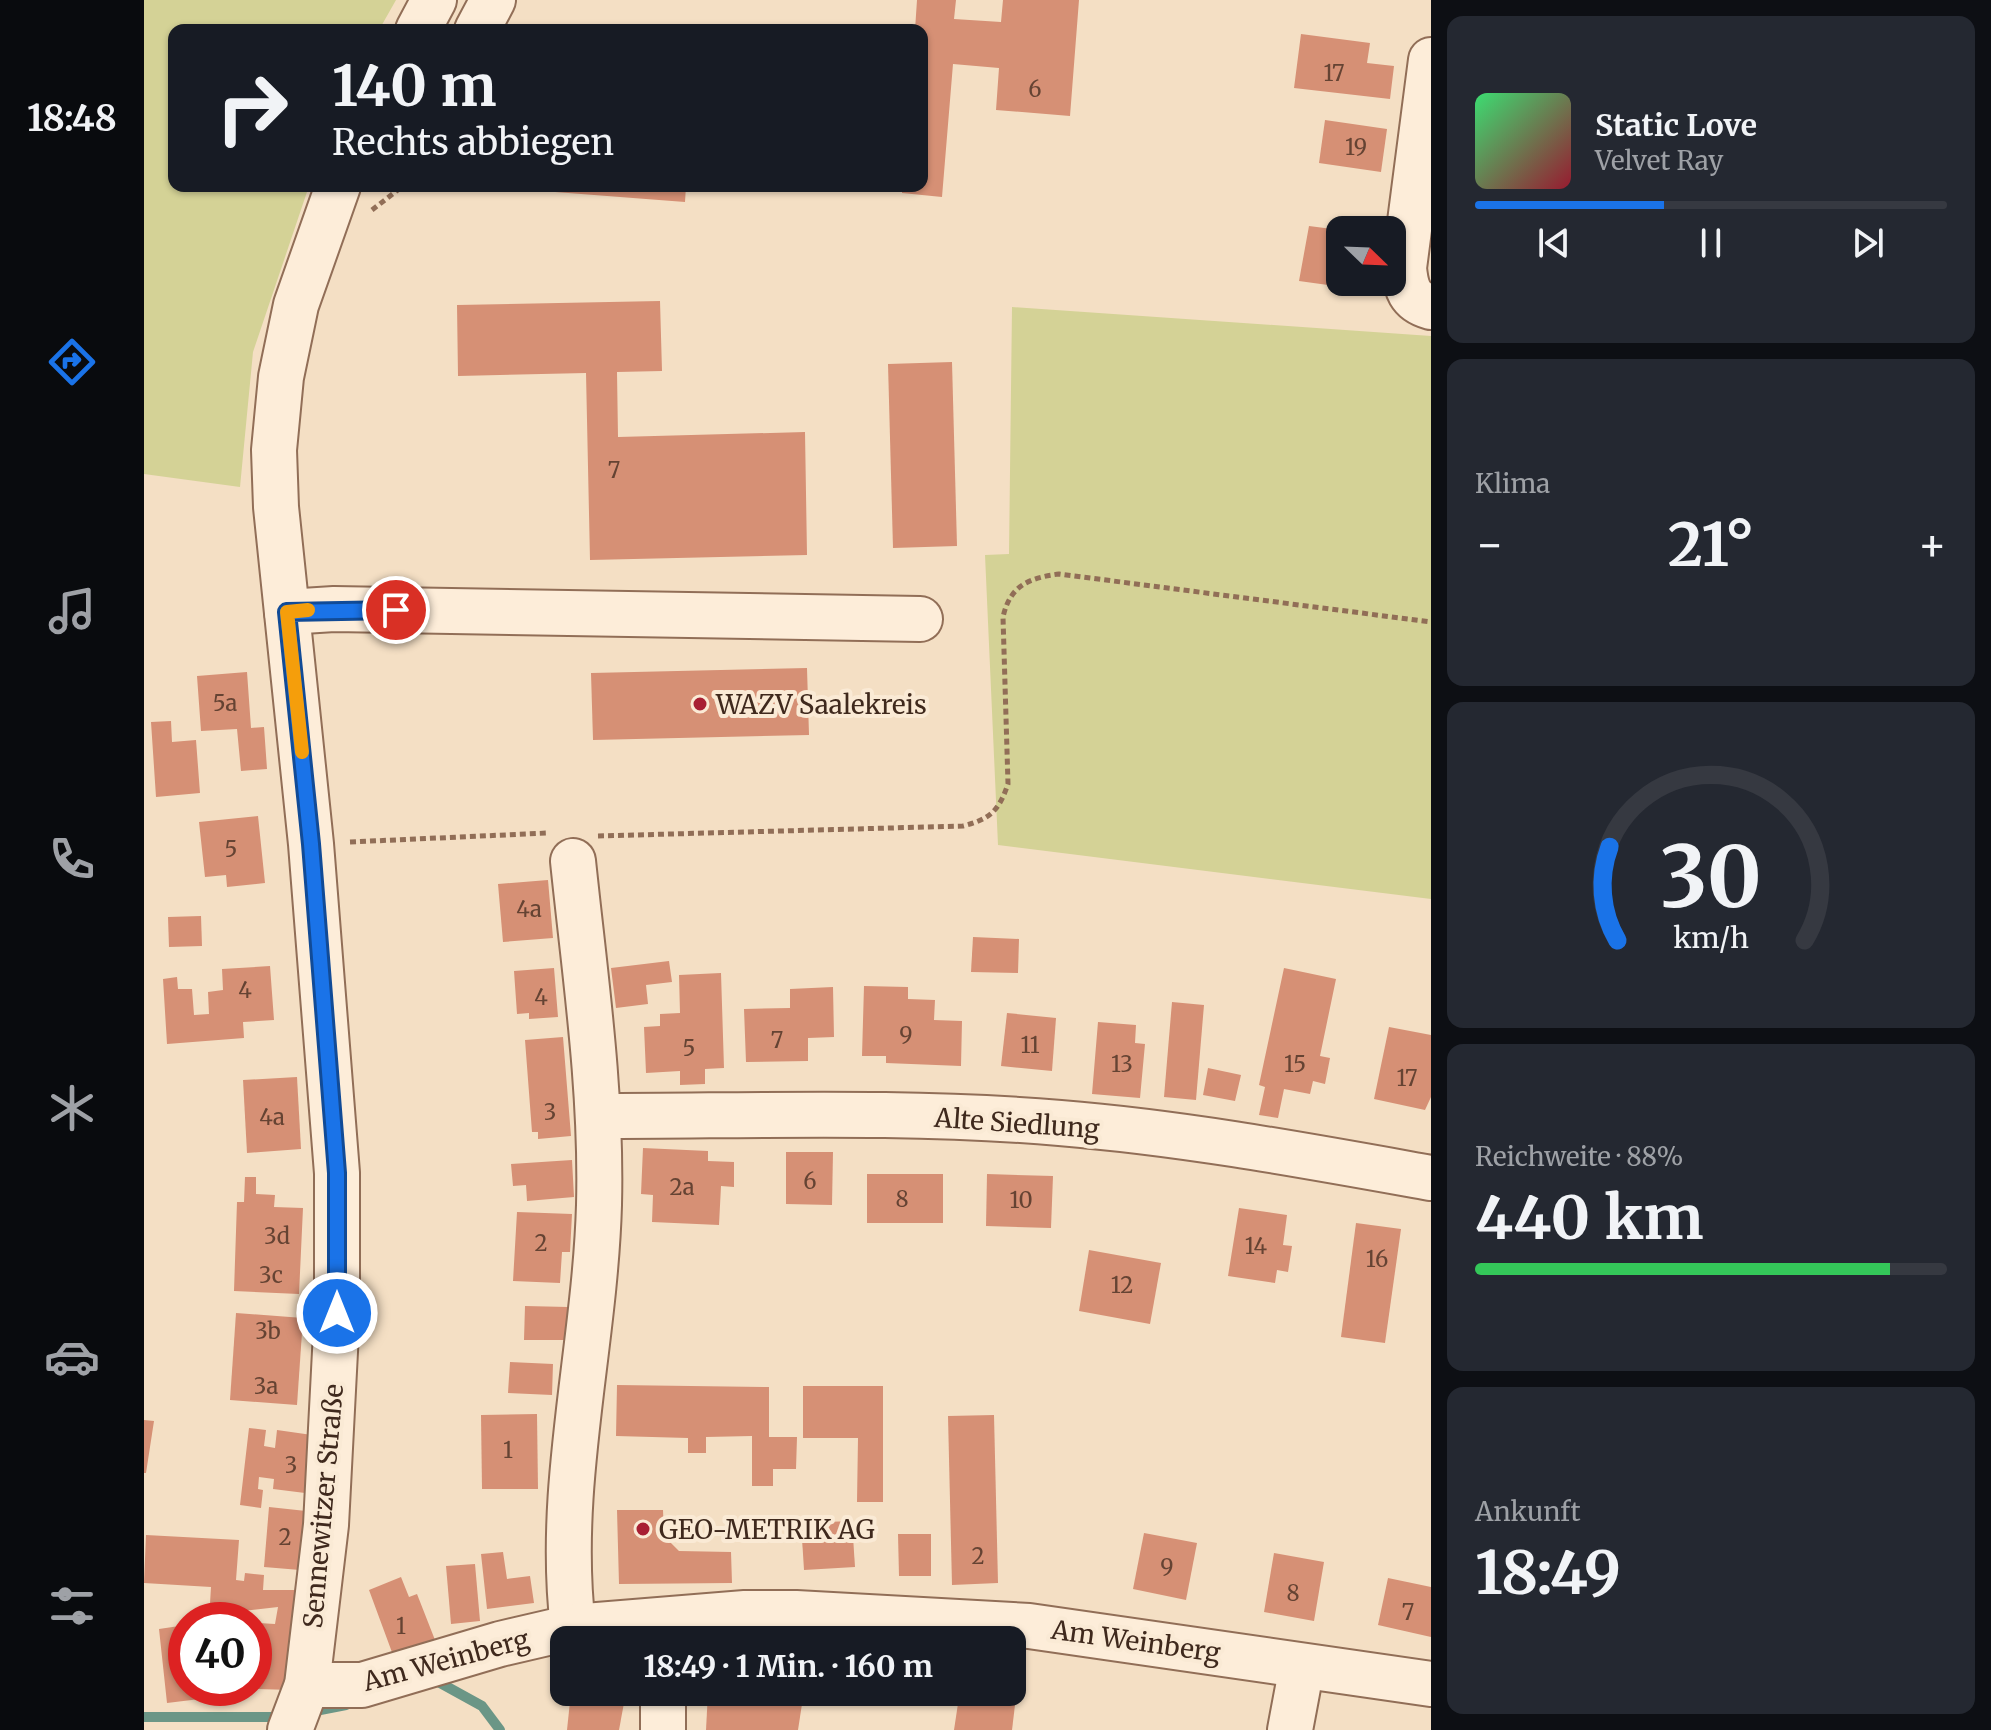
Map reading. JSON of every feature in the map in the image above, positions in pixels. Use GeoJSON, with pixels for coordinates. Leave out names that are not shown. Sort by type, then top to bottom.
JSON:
{"type":"FeatureCollection","features":[{"type":"Feature","properties":{"kind":"street"},"geometry":{"type":"LineString","coordinates":[[421,24],[434,0]]}},
{"type":"Feature","properties":{"kind":"street"},"geometry":{"type":"LineString","coordinates":[[480,24],[493,0]]}},
{"type":"Feature","properties":{"kind":"street"},"geometry":{"type":"LineString","coordinates":[[1431,60],[1405,279],[1406,290],[1419,304],[1431,307]]}},
{"type":"Feature","properties":{"kind":"street"},"geometry":{"type":"LineString","coordinates":[[1417,167],[1419,189],[1431,210]]}},
{"type":"Feature","properties":{"kind":"street","name":"Sennewitzer Straße"},"geometry":{"type":"LineString","coordinates":[[299,1707],[326,1525],[337,1313],[337,1173],[311,844],[274,450],[281,377],[296,305],[336,192]]}},
{"type":"Feature","properties":{"kind":"street"},"geometry":{"type":"LineString","coordinates":[[287,612],[334,609],[920,619]]}},
{"type":"Feature","properties":{"kind":"street"},"geometry":{"type":"LineString","coordinates":[[573,861],[599,1116],[599,1207],[590,1326],[567,1531],[566,1574],[573,1626]]}},
{"type":"Feature","properties":{"kind":"street","name":"Alte Siedlung"},"geometry":{"type":"LineString","coordinates":[[599,1116],[874,1116],[1059,1123],[1258,1147],[1431,1178]]}},
{"type":"Feature","properties":{"kind":"street","name":"Am Weinberg"},"geometry":{"type":"LineString","coordinates":[[694,1626],[796,1613],[1029,1626],[1431,1684]]}},
{"type":"Feature","properties":{"kind":"street","name":"Am Weinberg"},"geometry":{"type":"LineString","coordinates":[[299,1707],[362,1685],[550,1632]]}},
{"type":"Feature","properties":{"kind":"street"},"geometry":{"type":"LineString","coordinates":[[1290,1730],[1302,1666]]}},
{"type":"Feature","properties":{"kind":"street"},"geometry":{"type":"LineString","coordinates":[[663,1706],[663,1730]]}},
{"type":"Feature","properties":{"kind":"path"},"geometry":{"type":"LineString","coordinates":[[573,861],[583,844],[604,833],[963,826],[986,821],[1000,807],[1008,784],[1003,617],[1006,601],[1018,586],[1033,577],[1059,574],[1431,622]]}},
{"type":"Feature","properties":{"kind":"path"},"geometry":{"type":"LineString","coordinates":[[311,844],[556,832],[568,838],[573,861]]}},
{"type":"Feature","properties":{"kind":"shaded area"},"geometry":{"type":"Polygon","coordinates":[[[144,0],[396,0],[382,24],[168,24],[168,192],[307,192],[253,352],[240,487],[144,474],[144,0]]]}},
{"type":"Feature","properties":{"kind":"shaded area"},"geometry":{"type":"Polygon","coordinates":[[[1012,307],[1431,336],[1431,899],[998,845],[985,555],[1009,554],[1012,307]]]}},
{"type":"Feature","properties":{"kind":"building"},"geometry":{"type":"Polygon","coordinates":[[[917,0],[956,0],[954,19],[1001,22],[1003,0],[1079,0],[1070,116],[996,110],[999,68],[953,64],[942,197],[902,193],[928,192],[928,24],[915,24],[917,0]]]}},
{"type":"Feature","properties":{"kind":"building"},"geometry":{"type":"Polygon","coordinates":[[[1301,34],[1370,43],[1367,63],[1394,66],[1390,99],[1294,88],[1301,34]]]}},
{"type":"Feature","properties":{"kind":"building"},"geometry":{"type":"Polygon","coordinates":[[[1325,120],[1387,129],[1381,172],[1319,163],[1325,120]]]}},
{"type":"Feature","properties":{"kind":"building"},"geometry":{"type":"Polygon","coordinates":[[[555,192],[686,192],[685,202],[555,192]]]}},
{"type":"Feature","properties":{"kind":"building"},"geometry":{"type":"Polygon","coordinates":[[[1309,226],[1326,228],[1326,285],[1299,281],[1309,226]]]}},
{"type":"Feature","properties":{"kind":"building"},"geometry":{"type":"Polygon","coordinates":[[[660,301],[662,371],[617,372],[618,437],[805,432],[807,555],[590,560],[586,373],[458,376],[457,305],[660,301]]]}},
{"type":"Feature","properties":{"kind":"building"},"geometry":{"type":"Polygon","coordinates":[[[952,362],[957,546],[893,548],[888,364],[952,362]]]}},
{"type":"Feature","properties":{"kind":"building","name":"WAZV Saalekreis"},"geometry":{"type":"Polygon","coordinates":[[[807,668],[809,735],[593,740],[591,673],[807,668]]]}},
{"type":"Feature","properties":{"kind":"building"},"geometry":{"type":"Polygon","coordinates":[[[247,672],[251,728],[264,727],[267,769],[241,771],[237,729],[201,731],[197,676],[247,672]]]}},
{"type":"Feature","properties":{"kind":"building"},"geometry":{"type":"Polygon","coordinates":[[[171,721],[172,742],[196,740],[200,793],[156,797],[151,722],[171,721]]]}},
{"type":"Feature","properties":{"kind":"building"},"geometry":{"type":"Polygon","coordinates":[[[258,816],[265,883],[227,887],[226,875],[205,877],[199,822],[258,816]]]}},
{"type":"Feature","properties":{"kind":"building"},"geometry":{"type":"Polygon","coordinates":[[[548,880],[553,938],[503,942],[498,884],[548,880]]]}},
{"type":"Feature","properties":{"kind":"building"},"geometry":{"type":"Polygon","coordinates":[[[201,916],[202,946],[169,947],[168,917],[201,916]]]}},
{"type":"Feature","properties":{"kind":"building"},"geometry":{"type":"Polygon","coordinates":[[[973,937],[1019,939],[1018,973],[971,972],[973,937]]]}},
{"type":"Feature","properties":{"kind":"building"},"geometry":{"type":"Polygon","coordinates":[[[669,961],[672,982],[646,985],[648,1004],[616,1008],[611,968],[669,961]]]}},
{"type":"Feature","properties":{"kind":"building"},"geometry":{"type":"Polygon","coordinates":[[[270,966],[274,1020],[243,1022],[244,1038],[167,1044],[163,979],[177,977],[178,989],[192,989],[194,1015],[209,1014],[208,992],[223,990],[222,969],[270,966]]]}},
{"type":"Feature","properties":{"kind":"building"},"geometry":{"type":"Polygon","coordinates":[[[554,968],[558,1017],[529,1019],[529,1013],[517,1014],[514,971],[554,968]]]}},
{"type":"Feature","properties":{"kind":"building"},"geometry":{"type":"Polygon","coordinates":[[[1284,968],[1336,979],[1320,1056],[1330,1058],[1325,1084],[1313,1081],[1310,1094],[1284,1089],[1278,1118],[1259,1115],[1265,1087],[1259,1085],[1284,968]]]}},
{"type":"Feature","properties":{"kind":"building"},"geometry":{"type":"Polygon","coordinates":[[[721,973],[724,1068],[705,1069],[705,1084],[680,1085],[680,1071],[646,1073],[644,1027],[660,1026],[660,1014],[680,1013],[679,975],[721,973]]]}},
{"type":"Feature","properties":{"kind":"building"},"geometry":{"type":"Polygon","coordinates":[[[864,986],[908,987],[908,999],[935,1000],[934,1020],[962,1021],[961,1066],[886,1063],[886,1056],[862,1056],[864,986]]]}},
{"type":"Feature","properties":{"kind":"building"},"geometry":{"type":"Polygon","coordinates":[[[833,987],[834,1037],[808,1038],[808,1061],[746,1062],[744,1009],[790,1008],[790,989],[833,987]]]}},
{"type":"Feature","properties":{"kind":"building"},"geometry":{"type":"Polygon","coordinates":[[[1172,1002],[1204,1005],[1196,1100],[1164,1097],[1172,1002]]]}},
{"type":"Feature","properties":{"kind":"building"},"geometry":{"type":"Polygon","coordinates":[[[1007,1013],[1056,1018],[1052,1071],[1001,1066],[1007,1013]]]}},
{"type":"Feature","properties":{"kind":"building"},"geometry":{"type":"Polygon","coordinates":[[[1098,1022],[1136,1025],[1135,1043],[1145,1044],[1140,1098],[1092,1094],[1098,1022]]]}},
{"type":"Feature","properties":{"kind":"building"},"geometry":{"type":"Polygon","coordinates":[[[1389,1027],[1431,1035],[1431,1097],[1425,1110],[1374,1099],[1389,1027]]]}},
{"type":"Feature","properties":{"kind":"building"},"geometry":{"type":"Polygon","coordinates":[[[563,1037],[571,1136],[538,1139],[538,1132],[532,1132],[525,1040],[563,1037]]]}},
{"type":"Feature","properties":{"kind":"building"},"geometry":{"type":"Polygon","coordinates":[[[1208,1068],[1241,1075],[1235,1101],[1203,1095],[1208,1068]]]}},
{"type":"Feature","properties":{"kind":"building"},"geometry":{"type":"Polygon","coordinates":[[[297,1077],[301,1149],[247,1153],[243,1080],[297,1077]]]}},
{"type":"Feature","properties":{"kind":"building"},"geometry":{"type":"Polygon","coordinates":[[[643,1148],[708,1151],[708,1161],[734,1162],[734,1187],[721,1186],[719,1225],[652,1222],[653,1195],[641,1194],[643,1148]]]}},
{"type":"Feature","properties":{"kind":"building"},"geometry":{"type":"Polygon","coordinates":[[[786,1152],[833,1152],[832,1205],[786,1204],[786,1152]]]}},
{"type":"Feature","properties":{"kind":"building"},"geometry":{"type":"Polygon","coordinates":[[[572,1160],[574,1197],[527,1201],[526,1185],[513,1186],[511,1164],[572,1160]]]}},
{"type":"Feature","properties":{"kind":"building"},"geometry":{"type":"Polygon","coordinates":[[[867,1174],[943,1174],[943,1223],[867,1223],[867,1174]]]}},
{"type":"Feature","properties":{"kind":"building"},"geometry":{"type":"Polygon","coordinates":[[[987,1174],[1053,1176],[1051,1228],[986,1226],[987,1174]]]}},
{"type":"Feature","properties":{"kind":"building"},"geometry":{"type":"Polygon","coordinates":[[[245,1177],[256,1177],[256,1194],[275,1195],[274,1207],[303,1208],[299,1294],[234,1291],[237,1202],[244,1202],[245,1177]]]}},
{"type":"Feature","properties":{"kind":"building"},"geometry":{"type":"Polygon","coordinates":[[[1239,1208],[1287,1215],[1283,1245],[1292,1246],[1288,1272],[1277,1270],[1275,1283],[1228,1276],[1239,1208]]]}},
{"type":"Feature","properties":{"kind":"building"},"geometry":{"type":"Polygon","coordinates":[[[517,1212],[572,1214],[570,1252],[562,1252],[560,1283],[513,1281],[517,1212]]]}},
{"type":"Feature","properties":{"kind":"building"},"geometry":{"type":"Polygon","coordinates":[[[1356,1223],[1401,1229],[1385,1343],[1341,1337],[1356,1223]]]}},
{"type":"Feature","properties":{"kind":"building"},"geometry":{"type":"Polygon","coordinates":[[[1089,1250],[1161,1263],[1150,1324],[1079,1311],[1089,1250]]]}},
{"type":"Feature","properties":{"kind":"building"},"geometry":{"type":"Polygon","coordinates":[[[525,1306],[568,1307],[567,1340],[524,1340],[525,1306]]]}},
{"type":"Feature","properties":{"kind":"building"},"geometry":{"type":"Polygon","coordinates":[[[236,1313],[303,1318],[297,1405],[230,1400],[236,1313]]]}},
{"type":"Feature","properties":{"kind":"building"},"geometry":{"type":"Polygon","coordinates":[[[510,1362],[553,1364],[552,1395],[508,1393],[510,1362]]]}},
{"type":"Feature","properties":{"kind":"building"},"geometry":{"type":"Polygon","coordinates":[[[617,1385],[769,1387],[769,1437],[797,1437],[796,1469],[773,1469],[773,1486],[752,1486],[752,1436],[706,1437],[706,1453],[688,1453],[688,1438],[616,1436],[617,1385]]]}},
{"type":"Feature","properties":{"kind":"building"},"geometry":{"type":"Polygon","coordinates":[[[803,1386],[883,1386],[883,1502],[857,1502],[858,1438],[803,1438],[803,1386]]]}},
{"type":"Feature","properties":{"kind":"building"},"geometry":{"type":"Polygon","coordinates":[[[537,1414],[538,1489],[482,1489],[481,1415],[537,1414]]]}},
{"type":"Feature","properties":{"kind":"building"},"geometry":{"type":"Polygon","coordinates":[[[994,1415],[998,1583],[952,1585],[948,1416],[994,1415]]]}},
{"type":"Feature","properties":{"kind":"building"},"geometry":{"type":"Polygon","coordinates":[[[144,1420],[154,1421],[146,1473],[144,1473],[144,1420]]]}},
{"type":"Feature","properties":{"kind":"building"},"geometry":{"type":"Polygon","coordinates":[[[249,1428],[266,1430],[264,1446],[275,1448],[277,1430],[312,1435],[305,1493],[273,1489],[274,1479],[259,1477],[258,1489],[263,1490],[261,1508],[240,1505],[249,1428]]]}},
{"type":"Feature","properties":{"kind":"building"},"geometry":{"type":"Polygon","coordinates":[[[269,1507],[306,1511],[300,1570],[264,1567],[269,1507]]]}},
{"type":"Feature","properties":{"kind":"building"},"geometry":{"type":"Polygon","coordinates":[[[617,1510],[663,1510],[664,1536],[679,1551],[731,1552],[732,1583],[619,1584],[617,1510]]]}},
{"type":"Feature","properties":{"kind":"building"},"geometry":{"type":"Polygon","coordinates":[[[852,1521],[855,1567],[804,1570],[801,1523],[852,1521]]]}},
{"type":"Feature","properties":{"kind":"building"},"geometry":{"type":"Polygon","coordinates":[[[1144,1533],[1197,1543],[1186,1600],[1133,1589],[1144,1533]]]}},
{"type":"Feature","properties":{"kind":"building"},"geometry":{"type":"Polygon","coordinates":[[[898,1534],[931,1534],[931,1576],[899,1576],[898,1534]]]}},
{"type":"Feature","properties":{"kind":"building"},"geometry":{"type":"Polygon","coordinates":[[[146,1535],[239,1540],[236,1580],[244,1581],[245,1573],[264,1575],[263,1590],[301,1590],[292,1690],[272,1689],[272,1624],[275,1624],[278,1607],[272,1608],[272,1602],[210,1602],[211,1587],[144,1583],[146,1535]]]}},
{"type":"Feature","properties":{"kind":"building"},"geometry":{"type":"Polygon","coordinates":[[[503,1552],[507,1579],[530,1576],[534,1603],[487,1609],[481,1554],[503,1552]]]}},
{"type":"Feature","properties":{"kind":"building"},"geometry":{"type":"Polygon","coordinates":[[[1274,1553],[1324,1562],[1314,1621],[1264,1612],[1274,1553]]]}},
{"type":"Feature","properties":{"kind":"building"},"geometry":{"type":"Polygon","coordinates":[[[475,1564],[480,1621],[451,1624],[446,1566],[475,1564]]]}},
{"type":"Feature","properties":{"kind":"building"},"geometry":{"type":"Polygon","coordinates":[[[401,1577],[409,1597],[417,1594],[435,1640],[393,1655],[369,1590],[401,1577]]]}},
{"type":"Feature","properties":{"kind":"building"},"geometry":{"type":"Polygon","coordinates":[[[1388,1578],[1431,1587],[1431,1637],[1378,1625],[1388,1578]]]}},
{"type":"Feature","properties":{"kind":"building"},"geometry":{"type":"Polygon","coordinates":[[[168,1628],[167,1703],[159,1629],[168,1628]]]}},
{"type":"Feature","properties":{"kind":"building"},"geometry":{"type":"Polygon","coordinates":[[[570,1706],[623,1706],[619,1730],[567,1730],[570,1706]]]}},
{"type":"Feature","properties":{"kind":"building"},"geometry":{"type":"Polygon","coordinates":[[[707,1706],[802,1706],[798,1730],[706,1730],[707,1706]]]}},
{"type":"Feature","properties":{"kind":"building"},"geometry":{"type":"Polygon","coordinates":[[[958,1706],[1015,1706],[1012,1730],[954,1730],[958,1706]]]}},
{"type":"Feature","properties":{"kind":"waterway"},"geometry":{"type":"LineString","coordinates":[[433,1679],[482,1706],[500,1730]]}},
{"type":"Feature","properties":{"kind":"waterway"},"geometry":{"type":"LineString","coordinates":[[310,1712],[346,1705]]}},
{"type":"Feature","properties":{"kind":"waterway"},"geometry":{"type":"LineString","coordinates":[[144,1717],[283,1717]]}},
{"type":"Feature","properties":{"kind":"slow traffic"},"geometry":{"type":"LineString","coordinates":[[302,752],[287,612],[308,610]]}},
{"type":"Feature","properties":{"kind":"place","name":"WAZV Saalekreis"},"geometry":{"type":"Point","coordinates":[700,704]}},
{"type":"Feature","properties":{"kind":"place","name":"GEO-METRIK AG"},"geometry":{"type":"Point","coordinates":[643,1529]}},
{"type":"Feature","properties":{"kind":"route"},"geometry":{"type":"LineString","coordinates":[[337,1313],[337,1173],[311,844],[287,612],[396,610]]}}]}
